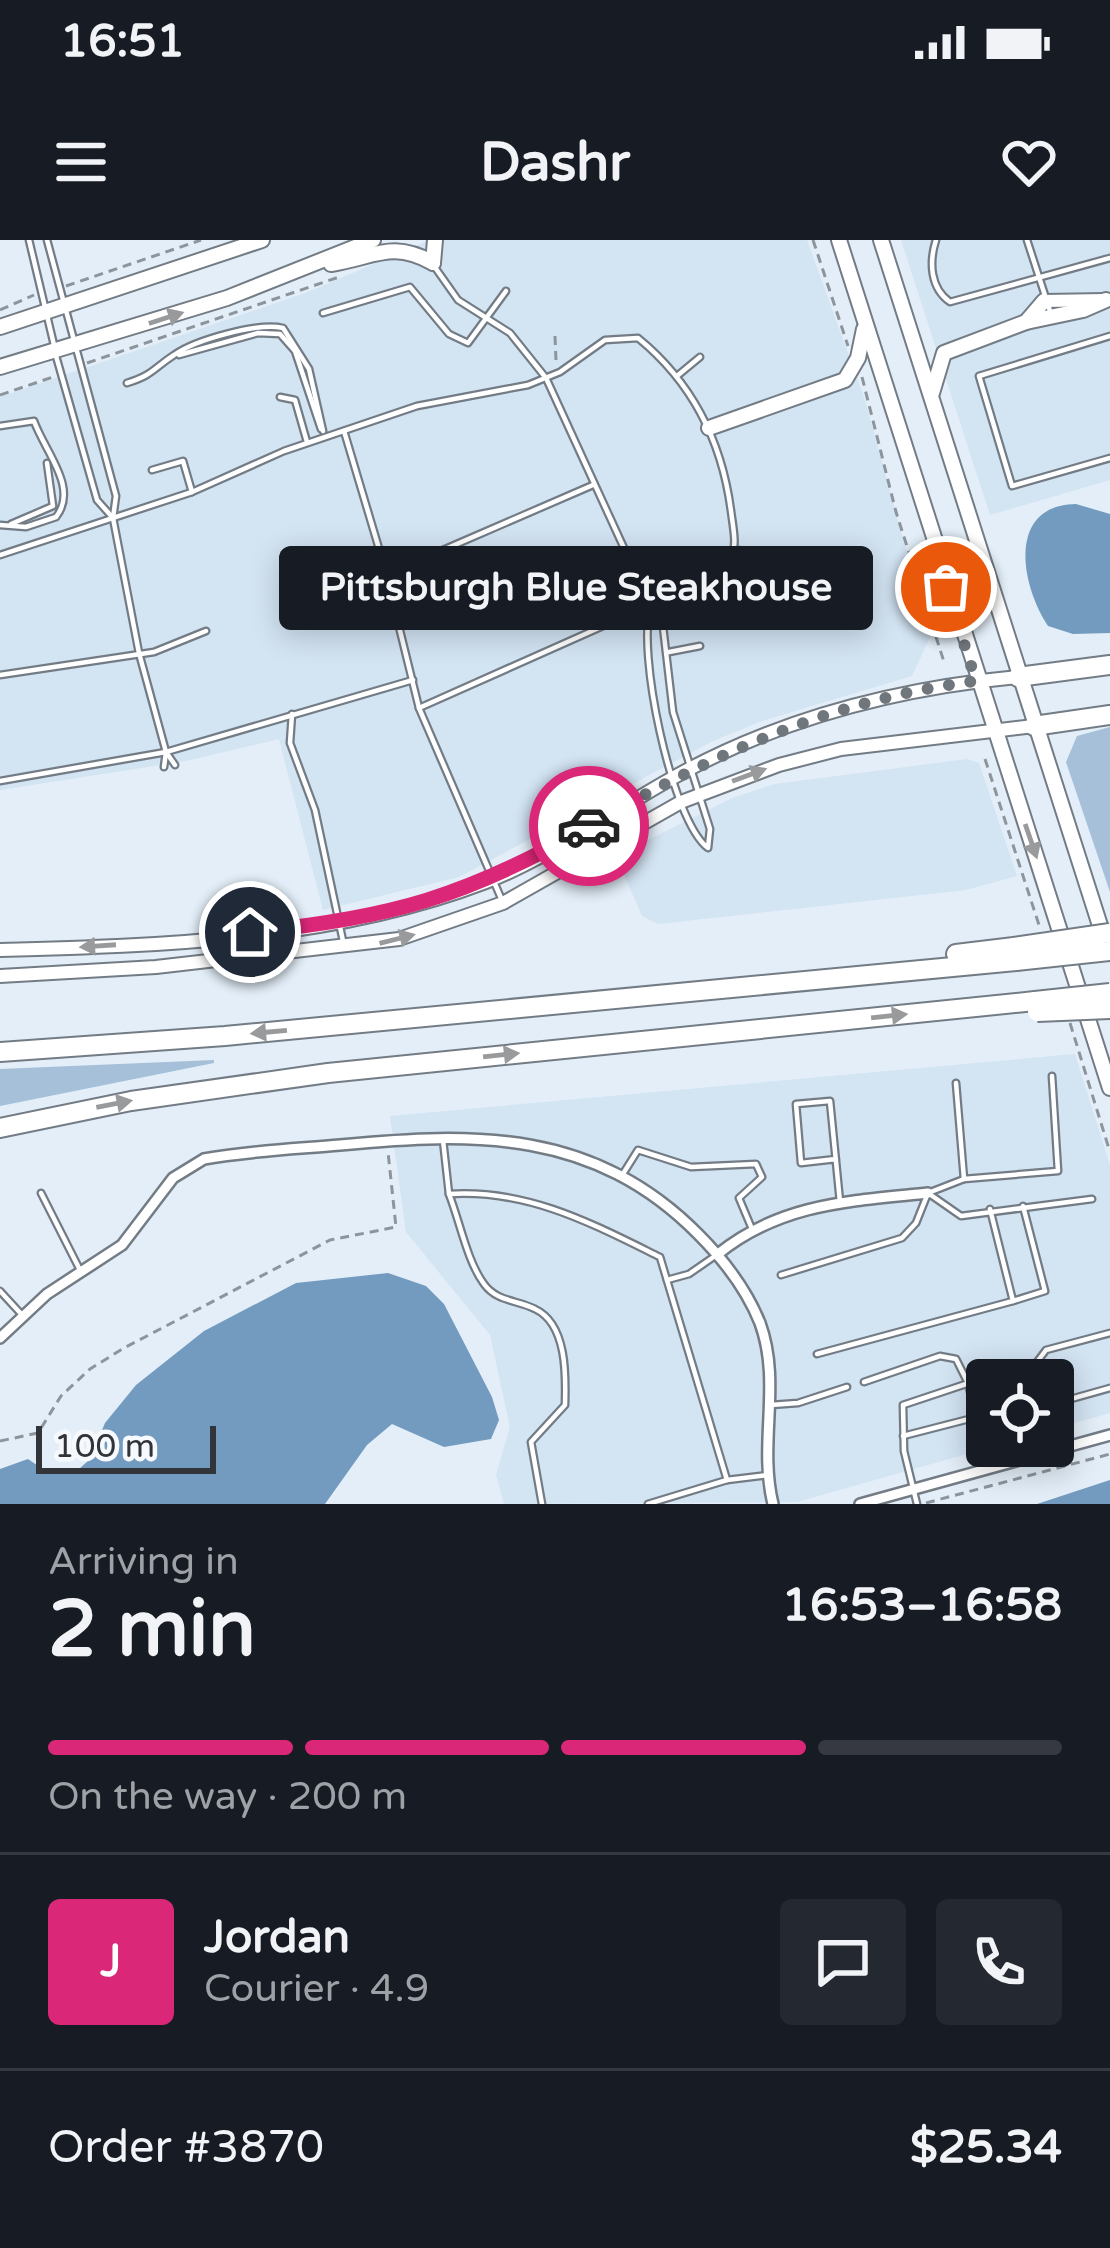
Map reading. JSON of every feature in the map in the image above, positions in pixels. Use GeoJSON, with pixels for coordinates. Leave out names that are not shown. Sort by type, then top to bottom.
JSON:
{"type":"FeatureCollection","features":[{"type":"Feature","properties":{"kind":"highway"},"geometry":{"type":"LineString","coordinates":[[1018,677],[1110,665]]}},
{"type":"Feature","properties":{"kind":"highway"},"geometry":{"type":"LineString","coordinates":[[1034,726],[1110,716]]}},
{"type":"Feature","properties":{"kind":"highway"},"geometry":{"type":"LineString","coordinates":[[0,1052],[225,1036],[719,986],[1015,954],[1110,934]]}},
{"type":"Feature","properties":{"kind":"highway"},"geometry":{"type":"LineString","coordinates":[[1015,954],[1110,954]]}},
{"type":"Feature","properties":{"kind":"highway"},"geometry":{"type":"LineString","coordinates":[[1036,1007],[1110,993]]}},
{"type":"Feature","properties":{"kind":"highway"},"geometry":{"type":"LineString","coordinates":[[0,1128],[131,1101],[328,1073],[995,1005],[1110,1009]]}},
{"type":"Feature","properties":{"kind":"main road"},"geometry":{"type":"LineString","coordinates":[[0,326],[82,303],[262,240]]}},
{"type":"Feature","properties":{"kind":"main road"},"geometry":{"type":"LineString","coordinates":[[314,265],[349,240]]}},
{"type":"Feature","properties":{"kind":"main road"},"geometry":{"type":"LineString","coordinates":[[0,368],[94,342],[373,240]]}},
{"type":"Feature","properties":{"kind":"main road"},"geometry":{"type":"LineString","coordinates":[[433,263],[436,240]]}},
{"type":"Feature","properties":{"kind":"main road"},"geometry":{"type":"LineString","coordinates":[[839,240],[976,681],[1110,1088]]}},
{"type":"Feature","properties":{"kind":"main road"},"geometry":{"type":"LineString","coordinates":[[881,240],[1110,954]]}},
{"type":"Feature","properties":{"kind":"main road"},"geometry":{"type":"LineString","coordinates":[[893,240],[896,286]]}},
{"type":"Feature","properties":{"kind":"main road"},"geometry":{"type":"LineString","coordinates":[[314,265],[353,260],[395,243],[417,250],[433,263]]}},
{"type":"Feature","properties":{"kind":"main road"},"geometry":{"type":"LineString","coordinates":[[931,398],[944,352],[1108,299]]}},
{"type":"Feature","properties":{"kind":"main road"},"geometry":{"type":"LineString","coordinates":[[1026,322],[1044,301]]}},
{"type":"Feature","properties":{"kind":"main road"},"geometry":{"type":"LineString","coordinates":[[710,428],[845,380],[856,365],[865,324]]}},
{"type":"Feature","properties":{"kind":"street"},"geometry":{"type":"LineString","coordinates":[[1044,301],[1108,299]]}},
{"type":"Feature","properties":{"kind":"street"},"geometry":{"type":"LineString","coordinates":[[0,950],[149,942],[340,923],[415,907],[494,879],[689,769],[818,717],[976,681],[1018,677]]}},
{"type":"Feature","properties":{"kind":"street"},"geometry":{"type":"LineString","coordinates":[[0,976],[156,968],[344,950],[399,940],[503,903],[697,794],[807,756],[1034,726]]}},
{"type":"Feature","properties":{"kind":"street"},"geometry":{"type":"LineString","coordinates":[[0,1337],[122,1245],[173,1178],[204,1159],[388,1146],[442,1135],[541,1146],[621,1177],[687,1223],[718,1254],[759,1321],[772,1383],[768,1475],[772,1504]]}},
{"type":"Feature","properties":{"kind":"street"},"geometry":{"type":"LineString","coordinates":[[718,1254],[752,1229],[796,1209],[928,1193]]}},
{"type":"Feature","properties":{"kind":"street"},"geometry":{"type":"LineString","coordinates":[[1074,1443],[1110,1435]]}},
{"type":"Feature","properties":{"kind":"street"},"geometry":{"type":"LineString","coordinates":[[860,1504],[992,1467]]}},
{"type":"Feature","properties":{"kind":"lane"},"geometry":{"type":"LineString","coordinates":[[29,240],[50,313],[74,348],[116,496],[112,518],[139,653],[166,752],[175,765]]}},
{"type":"Feature","properties":{"kind":"lane"},"geometry":{"type":"LineString","coordinates":[[47,240],[48,355],[61,374],[98,500],[112,518]]}},
{"type":"Feature","properties":{"kind":"lane"},"geometry":{"type":"LineString","coordinates":[[936,240],[929,262],[940,295],[950,302],[1110,258]]}},
{"type":"Feature","properties":{"kind":"lane"},"geometry":{"type":"LineString","coordinates":[[1027,240],[1044,301],[1056,317]]}},
{"type":"Feature","properties":{"kind":"lane"},"geometry":{"type":"LineString","coordinates":[[433,263],[458,300],[520,343],[546,378],[651,607],[662,618],[673,712],[710,829],[708,848],[699,841],[672,778],[653,695],[645,624],[651,607]]}},
{"type":"Feature","properties":{"kind":"lane"},"geometry":{"type":"LineString","coordinates":[[323,313],[410,287],[449,334],[468,343],[506,291]]}},
{"type":"Feature","properties":{"kind":"lane"},"geometry":{"type":"LineString","coordinates":[[127,383],[158,374],[173,355],[254,327],[284,328],[309,369],[323,434]]}},
{"type":"Feature","properties":{"kind":"lane"},"geometry":{"type":"LineString","coordinates":[[0,555],[192,492],[323,434],[417,406],[498,394],[546,378],[604,340],[622,335],[638,338],[677,376],[710,428],[727,481],[735,550],[725,569],[651,607],[419,708]]}},
{"type":"Feature","properties":{"kind":"lane"},"geometry":{"type":"LineString","coordinates":[[1110,336],[979,376],[1012,486],[1110,458]]}},
{"type":"Feature","properties":{"kind":"lane"},"geometry":{"type":"LineString","coordinates":[[677,376],[700,357]]}},
{"type":"Feature","properties":{"kind":"lane"},"geometry":{"type":"LineString","coordinates":[[280,397],[295,400],[307,442]]}},
{"type":"Feature","properties":{"kind":"lane"},"geometry":{"type":"LineString","coordinates":[[0,426],[34,421],[55,502],[11,524]]}},
{"type":"Feature","properties":{"kind":"lane"},"geometry":{"type":"LineString","coordinates":[[344,431],[380,553]]}},
{"type":"Feature","properties":{"kind":"lane"},"geometry":{"type":"LineString","coordinates":[[0,525],[26,526],[56,517],[64,507],[65,483],[47,458]]}},
{"type":"Feature","properties":{"kind":"lane"},"geometry":{"type":"LineString","coordinates":[[152,470],[184,461],[192,492]]}},
{"type":"Feature","properties":{"kind":"lane"},"geometry":{"type":"LineString","coordinates":[[406,566],[593,485]]}},
{"type":"Feature","properties":{"kind":"lane"},"geometry":{"type":"LineString","coordinates":[[735,550],[763,556]]}},
{"type":"Feature","properties":{"kind":"lane"},"geometry":{"type":"LineString","coordinates":[[380,553],[393,553],[406,566],[404,586],[391,594],[374,591],[366,577],[369,562],[380,553]]}},
{"type":"Feature","properties":{"kind":"lane"},"geometry":{"type":"LineString","coordinates":[[316,597],[366,577]]}},
{"type":"Feature","properties":{"kind":"lane"},"geometry":{"type":"LineString","coordinates":[[391,594],[419,708],[503,903]]}},
{"type":"Feature","properties":{"kind":"lane"},"geometry":{"type":"LineString","coordinates":[[0,675],[176,646],[206,631]]}},
{"type":"Feature","properties":{"kind":"lane"},"geometry":{"type":"LineString","coordinates":[[669,652],[700,646]]}},
{"type":"Feature","properties":{"kind":"lane"},"geometry":{"type":"LineString","coordinates":[[0,781],[166,752],[413,680]]}},
{"type":"Feature","properties":{"kind":"lane"},"geometry":{"type":"LineString","coordinates":[[292,714],[290,743],[315,810],[344,950]]}},
{"type":"Feature","properties":{"kind":"lane"},"geometry":{"type":"LineString","coordinates":[[164,766],[166,752]]}},
{"type":"Feature","properties":{"kind":"lane"},"geometry":{"type":"LineString","coordinates":[[149,942],[156,968]]}},
{"type":"Feature","properties":{"kind":"lane"},"geometry":{"type":"LineString","coordinates":[[782,1275],[902,1238],[916,1223],[928,1193],[964,1179],[1061,1169],[1052,1076]]}},
{"type":"Feature","properties":{"kind":"lane"},"geometry":{"type":"LineString","coordinates":[[956,1083],[964,1179]]}},
{"type":"Feature","properties":{"kind":"lane"},"geometry":{"type":"LineString","coordinates":[[836,1160],[801,1162],[796,1104],[830,1100],[836,1160],[840,1202]]}},
{"type":"Feature","properties":{"kind":"lane"},"geometry":{"type":"LineString","coordinates":[[442,1135],[449,1194],[482,1282],[506,1300],[538,1310],[550,1321],[560,1343],[565,1405],[531,1442],[542,1504]]}},
{"type":"Feature","properties":{"kind":"lane"},"geometry":{"type":"LineString","coordinates":[[621,1177],[638,1150],[691,1167],[755,1164],[762,1177],[739,1198],[752,1229]]}},
{"type":"Feature","properties":{"kind":"lane"},"geometry":{"type":"LineString","coordinates":[[449,1194],[486,1192],[525,1198],[579,1217],[660,1257],[727,1480]]}},
{"type":"Feature","properties":{"kind":"lane"},"geometry":{"type":"LineString","coordinates":[[41,1193],[82,1271]]}},
{"type":"Feature","properties":{"kind":"lane"},"geometry":{"type":"LineString","coordinates":[[928,1193],[962,1216],[1092,1199]]}},
{"type":"Feature","properties":{"kind":"lane"},"geometry":{"type":"LineString","coordinates":[[817,1354],[1045,1291],[1023,1206]]}},
{"type":"Feature","properties":{"kind":"lane"},"geometry":{"type":"LineString","coordinates":[[989,1209],[1013,1301]]}},
{"type":"Feature","properties":{"kind":"lane"},"geometry":{"type":"LineString","coordinates":[[667,1280],[689,1274],[718,1254]]}},
{"type":"Feature","properties":{"kind":"lane"},"geometry":{"type":"LineString","coordinates":[[0,1291],[23,1316]]}},
{"type":"Feature","properties":{"kind":"lane"},"geometry":{"type":"LineString","coordinates":[[1039,1359],[1046,1350],[1110,1333]]}},
{"type":"Feature","properties":{"kind":"lane"},"geometry":{"type":"LineString","coordinates":[[864,1382],[940,1356],[956,1359],[966,1377]]}},
{"type":"Feature","properties":{"kind":"lane"},"geometry":{"type":"LineString","coordinates":[[921,1504],[914,1489],[901,1412],[907,1401],[966,1379]]}},
{"type":"Feature","properties":{"kind":"lane"},"geometry":{"type":"LineString","coordinates":[[770,1405],[798,1403],[847,1387]]}},
{"type":"Feature","properties":{"kind":"lane"},"geometry":{"type":"LineString","coordinates":[[1074,1398],[1110,1388]]}},
{"type":"Feature","properties":{"kind":"lane"},"geometry":{"type":"LineString","coordinates":[[903,1436],[966,1419]]}},
{"type":"Feature","properties":{"kind":"lane"},"geometry":{"type":"LineString","coordinates":[[648,1504],[727,1480],[768,1475]]}},
{"type":"Feature","properties":{"kind":"path"},"geometry":{"type":"LineString","coordinates":[[82,303],[76,283],[201,240]]}},
{"type":"Feature","properties":{"kind":"path"},"geometry":{"type":"LineString","coordinates":[[813,240],[852,357]]}},
{"type":"Feature","properties":{"kind":"path"},"geometry":{"type":"LineString","coordinates":[[79,366],[339,277]]}},
{"type":"Feature","properties":{"kind":"path"},"geometry":{"type":"LineString","coordinates":[[0,310],[29,297],[50,313]]}},
{"type":"Feature","properties":{"kind":"path"},"geometry":{"type":"LineString","coordinates":[[555,336],[556,361]]}},
{"type":"Feature","properties":{"kind":"path"},"geometry":{"type":"LineString","coordinates":[[94,342],[99,359]]}},
{"type":"Feature","properties":{"kind":"path"},"geometry":{"type":"LineString","coordinates":[[46,381],[48,355]]}},
{"type":"Feature","properties":{"kind":"path"},"geometry":{"type":"LineString","coordinates":[[859,370],[896,512],[945,665]]}},
{"type":"Feature","properties":{"kind":"path"},"geometry":{"type":"LineString","coordinates":[[0,395],[61,374]]}},
{"type":"Feature","properties":{"kind":"path"},"geometry":{"type":"LineString","coordinates":[[679,623],[691,620]]}},
{"type":"Feature","properties":{"kind":"path"},"geometry":{"type":"LineString","coordinates":[[0,1441],[38,1433],[62,1396],[90,1369],[124,1348],[330,1240],[397,1227],[388,1146]]}},
{"type":"Feature","properties":{"kind":"path"},"geometry":{"type":"LineString","coordinates":[[921,1504],[1110,1454]]}},
{"type":"Feature","properties":{"kind":"shaded area"},"geometry":{"type":"Polygon","coordinates":[[[430,240],[807,240],[865,400],[930,637],[912,676],[762,721],[713,741],[459,877],[323,910],[279,739],[186,761],[0,790],[0,397],[308,292],[430,240]]]}},
{"type":"Feature","properties":{"kind":"shaded area"},"geometry":{"type":"Polygon","coordinates":[[[901,240],[1110,240],[1110,480],[990,515],[901,240]]]}},
{"type":"Feature","properties":{"kind":"shaded area"},"geometry":{"type":"Polygon","coordinates":[[[1076,504],[1110,514],[1110,633],[1073,634],[1048,626],[1031,589],[1026,569],[1029,532],[1054,508],[1076,504]]]}},
{"type":"Feature","properties":{"kind":"shaded area"},"geometry":{"type":"Polygon","coordinates":[[[1110,727],[1110,892],[1066,762],[1077,736],[1110,727]]]}},
{"type":"Feature","properties":{"kind":"shaded area"},"geometry":{"type":"Polygon","coordinates":[[[967,759],[979,763],[1017,876],[966,890],[658,924],[642,916],[616,856],[732,798],[775,784],[967,759]]]}},
{"type":"Feature","properties":{"kind":"shaded area"},"geometry":{"type":"Polygon","coordinates":[[[1075,1054],[1110,1165],[1110,1413],[1074,1423],[1074,1359],[966,1359],[966,1454],[797,1502],[504,1504],[496,1475],[510,1427],[490,1335],[406,1232],[390,1116],[1075,1054]]]}},
{"type":"Feature","properties":{"kind":"shaded area"},"geometry":{"type":"Polygon","coordinates":[[[214,1063],[0,1106],[0,1069],[214,1063]]]}},
{"type":"Feature","properties":{"kind":"shaded area"},"geometry":{"type":"Polygon","coordinates":[[[388,1273],[426,1286],[444,1304],[492,1397],[499,1420],[491,1439],[444,1447],[392,1424],[367,1445],[325,1504],[0,1504],[0,1469],[28,1459],[50,1474],[78,1470],[90,1459],[105,1423],[136,1385],[204,1331],[296,1283],[388,1273]]]}},
{"type":"Feature","properties":{"kind":"shaded area"},"geometry":{"type":"Polygon","coordinates":[[[1110,1480],[1110,1504],[1037,1504],[1110,1480]]]}},
{"type":"Feature","properties":{"kind":"way so far"},"geometry":{"type":"LineString","coordinates":[[589,826],[689,769],[781,729],[889,697],[976,681],[946,587]]}},
{"type":"Feature","properties":{"kind":"place","name":"Pittsburgh Blue Steakhouse"},"geometry":{"type":"Point","coordinates":[946,587]}},
{"type":"Feature","properties":{"kind":"route"},"geometry":{"type":"LineString","coordinates":[[250,932],[340,923],[415,907],[494,879],[589,826]]}}]}
